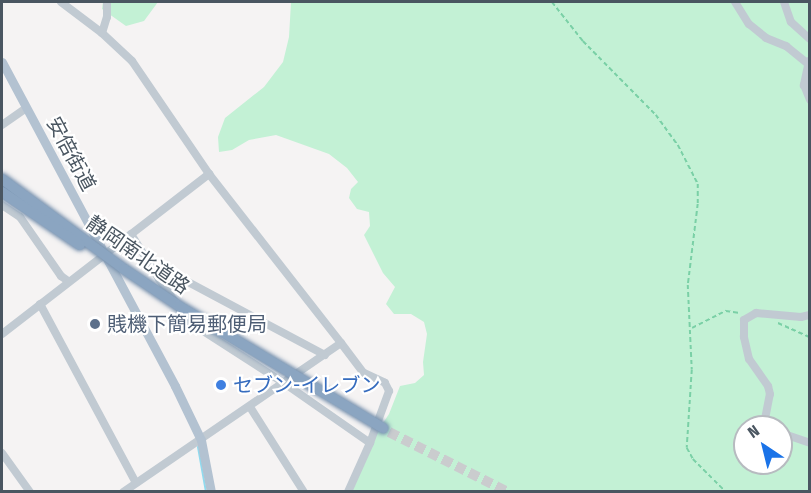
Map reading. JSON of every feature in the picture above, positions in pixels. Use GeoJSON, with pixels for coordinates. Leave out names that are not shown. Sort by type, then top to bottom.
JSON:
{"type":"FeatureCollection","features":[{"type":"Feature","properties":{"kind":"highway","name":"静岡南北道路"},"geometry":{"type":"LineString","coordinates":[[2,179],[124,269],[179,306],[382,430],[176,310],[2,192]]}},
{"type":"Feature","properties":{"kind":"main road","name":"安倍街道"},"geometry":{"type":"LineString","coordinates":[[2,62],[176,386],[201,440],[211,492]]}},
{"type":"Feature","properties":{"kind":"street"},"geometry":{"type":"LineString","coordinates":[[61,2],[102,33],[132,62],[209,174],[364,373],[385,382],[389,391],[370,443],[348,492]]}},
{"type":"Feature","properties":{"kind":"street"},"geometry":{"type":"LineString","coordinates":[[102,33],[108,17],[107,2]]}},
{"type":"Feature","properties":{"kind":"street"},"geometry":{"type":"LineString","coordinates":[[735,2],[749,24],[766,38],[786,46],[809,62],[804,85],[810,100]]}},
{"type":"Feature","properties":{"kind":"street"},"geometry":{"type":"LineString","coordinates":[[784,2],[791,22],[810,39]]}},
{"type":"Feature","properties":{"kind":"street"},"geometry":{"type":"LineString","coordinates":[[2,125],[26,108]]}},
{"type":"Feature","properties":{"kind":"street"},"geometry":{"type":"LineString","coordinates":[[2,334],[63,287],[68,280],[209,174]]}},
{"type":"Feature","properties":{"kind":"street"},"geometry":{"type":"LineString","coordinates":[[2,205],[20,217],[61,276],[68,280]]}},
{"type":"Feature","properties":{"kind":"street"},"geometry":{"type":"LineString","coordinates":[[131,234],[189,322],[284,383],[370,443]]}},
{"type":"Feature","properties":{"kind":"street"},"geometry":{"type":"LineString","coordinates":[[159,279],[175,275],[325,355]]}},
{"type":"Feature","properties":{"kind":"street"},"geometry":{"type":"LineString","coordinates":[[40,304],[135,483]]}},
{"type":"Feature","properties":{"kind":"street"},"geometry":{"type":"LineString","coordinates":[[766,415],[770,394],[768,386],[749,359],[744,337],[744,320],[756,313],[801,317],[810,315]]}},
{"type":"Feature","properties":{"kind":"street"},"geometry":{"type":"LineString","coordinates":[[123,492],[341,343]]}},
{"type":"Feature","properties":{"kind":"street"},"geometry":{"type":"LineString","coordinates":[[250,407],[304,492]]}},
{"type":"Feature","properties":{"kind":"street"},"geometry":{"type":"LineString","coordinates":[[793,437],[810,443]]}},
{"type":"Feature","properties":{"kind":"street"},"geometry":{"type":"LineString","coordinates":[[2,453],[30,492]]}},
{"type":"Feature","properties":{"kind":"path"},"geometry":{"type":"LineString","coordinates":[[552,2],[584,41],[656,115],[690,167],[698,184],[698,204],[688,285],[692,328],[691,413],[687,448],[693,459],[726,492]]}},
{"type":"Feature","properties":{"kind":"path"},"geometry":{"type":"LineString","coordinates":[[692,328],[726,311],[756,313]]}},
{"type":"Feature","properties":{"kind":"path"},"geometry":{"type":"LineString","coordinates":[[776,322],[810,337]]}},
{"type":"Feature","properties":{"kind":"green space"},"geometry":{"type":"Polygon","coordinates":[[[103,2],[158,2],[144,21],[126,26],[102,9],[103,2]]]}},
{"type":"Feature","properties":{"kind":"green space"},"geometry":{"type":"Polygon","coordinates":[[[291,2],[809,2],[809,491],[352,491],[375,435],[389,414],[400,386],[415,383],[424,375],[423,362],[427,334],[424,322],[411,314],[394,314],[386,304],[395,287],[383,273],[364,235],[370,226],[369,212],[357,209],[349,198],[351,189],[358,182],[347,168],[329,154],[276,135],[249,140],[232,150],[219,152],[218,137],[225,118],[264,87],[283,62],[289,37],[291,2]]]}},
{"type":"Feature","properties":{"kind":"waterway"},"geometry":{"type":"LineString","coordinates":[[198,447],[206,492]]}},
{"type":"Feature","properties":{"kind":"tunnel"},"geometry":{"type":"LineString","coordinates":[[389,432],[508,492]]}},
{"type":"Feature","properties":{"kind":"place","name":"賎機下簡易郵便局"},"geometry":{"type":"Point","coordinates":[95,324]}},
{"type":"Feature","properties":{"kind":"place","name":"セブン-イレブン"},"geometry":{"type":"Point","coordinates":[221,385]}}]}
